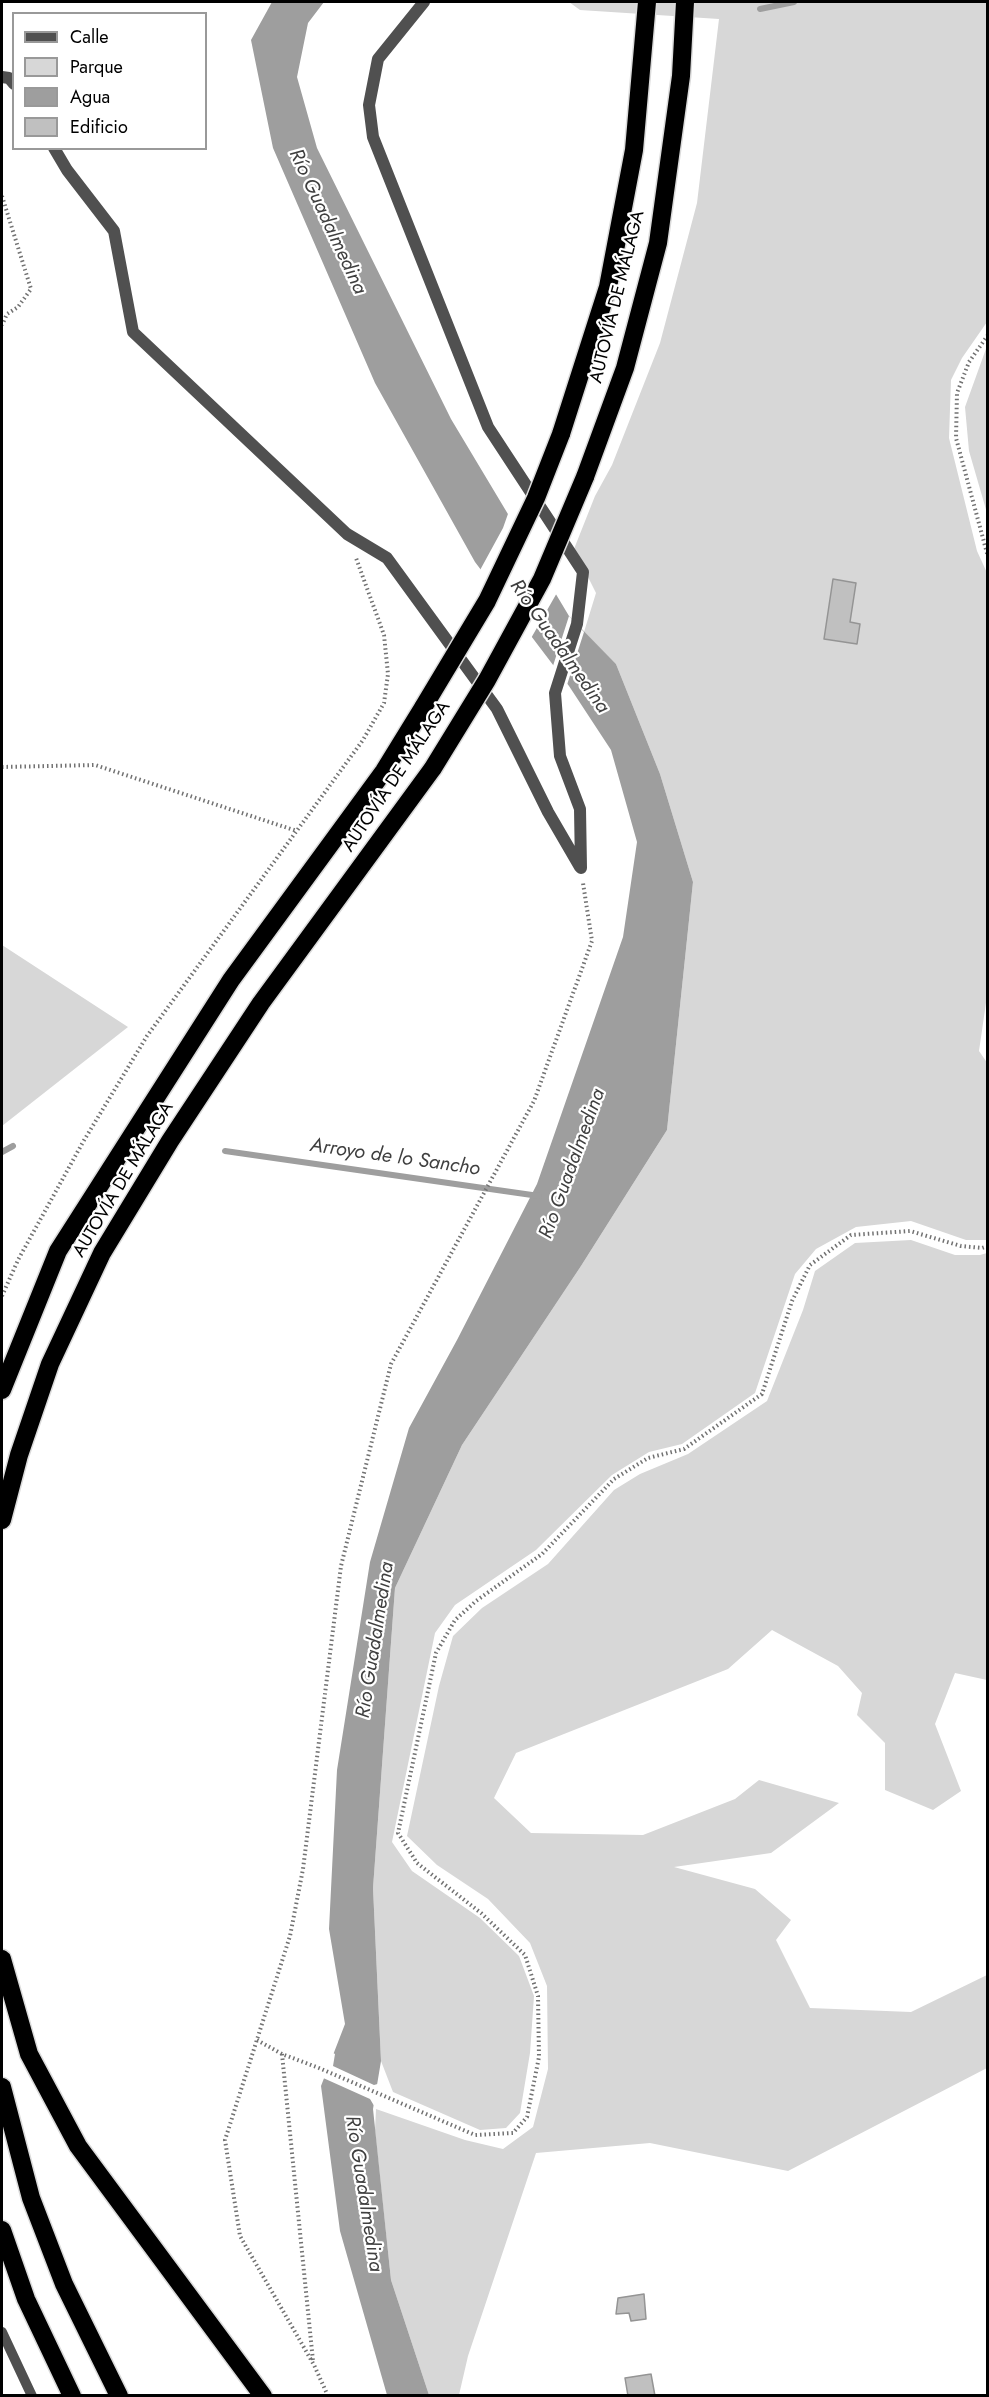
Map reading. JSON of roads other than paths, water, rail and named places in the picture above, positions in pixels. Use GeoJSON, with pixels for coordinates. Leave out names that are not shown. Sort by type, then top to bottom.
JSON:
{"type":"FeatureCollection","features":[{"type":"Feature","properties":{"kind":"highway","name":"AUTOVÍA DE MÁLAGA"},"geometry":{"type":"LineString","coordinates":[[2,1390],[58,1251],[231,980],[384,771],[487,601],[536,498],[561,434],[608,287],[634,150],[647,2]]}},
{"type":"Feature","properties":{"kind":"highway","name":"AUTOVÍA DE MÁLAGA"},"geometry":{"type":"LineString","coordinates":[[2,1520],[19,1455],[51,1364],[102,1253],[170,1141],[261,1003],[433,768],[487,680],[542,579],[585,477],[625,368],[658,243],[681,76],[685,2]]}},
{"type":"Feature","properties":{"kind":"highway"},"geometry":{"type":"LineString","coordinates":[[2,1959],[28,2054],[78,2146],[262,2396]]}},
{"type":"Feature","properties":{"kind":"highway"},"geometry":{"type":"LineString","coordinates":[[2,2087],[31,2198],[64,2284],[119,2396]]}},
{"type":"Feature","properties":{"kind":"highway"},"geometry":{"type":"LineString","coordinates":[[2,2230],[26,2299],[72,2396]]}},
{"type":"Feature","properties":{"kind":"street"},"geometry":{"type":"LineString","coordinates":[[55,150],[67,170],[114,231],[133,332],[347,534],[387,558],[497,709],[548,812],[581,868],[580,809],[560,756],[555,693],[577,624],[583,572],[488,427],[373,137],[369,105],[378,59],[424,2]]}},
{"type":"Feature","properties":{"kind":"lane"},"geometry":{"type":"LineString","coordinates":[[2,2332],[32,2396]]}},
{"type":"Feature","properties":{"kind":"water","name":"Río Guadalmedina"},"geometry":{"type":"Polygon","coordinates":[[[272,2],[324,2],[308,23],[297,77],[317,148],[451,419],[569,616],[616,664],[660,774],[693,882],[667,1130],[581,1266],[462,1445],[395,1588],[373,1888],[381,2061],[373,2109],[391,2280],[429,2395],[387,2395],[340,2231],[321,2086],[345,2024],[329,1929],[337,1770],[370,1562],[409,1428],[537,1184],[623,937],[637,842],[611,750],[569,686],[475,562],[375,383],[273,148],[251,40],[272,2]]]}},
{"type":"Feature","properties":{"kind":"waterway"},"geometry":{"type":"LineString","coordinates":[[760,9],[794,2]]}},
{"type":"Feature","properties":{"kind":"waterway","name":"Arroyo de lo Sancho"},"geometry":{"type":"LineString","coordinates":[[2,1152],[13,1146]]}},
{"type":"Feature","properties":{"kind":"waterway","name":"Arroyo de lo Sancho"},"geometry":{"type":"LineString","coordinates":[[225,1151],[539,1196]]}}]}
